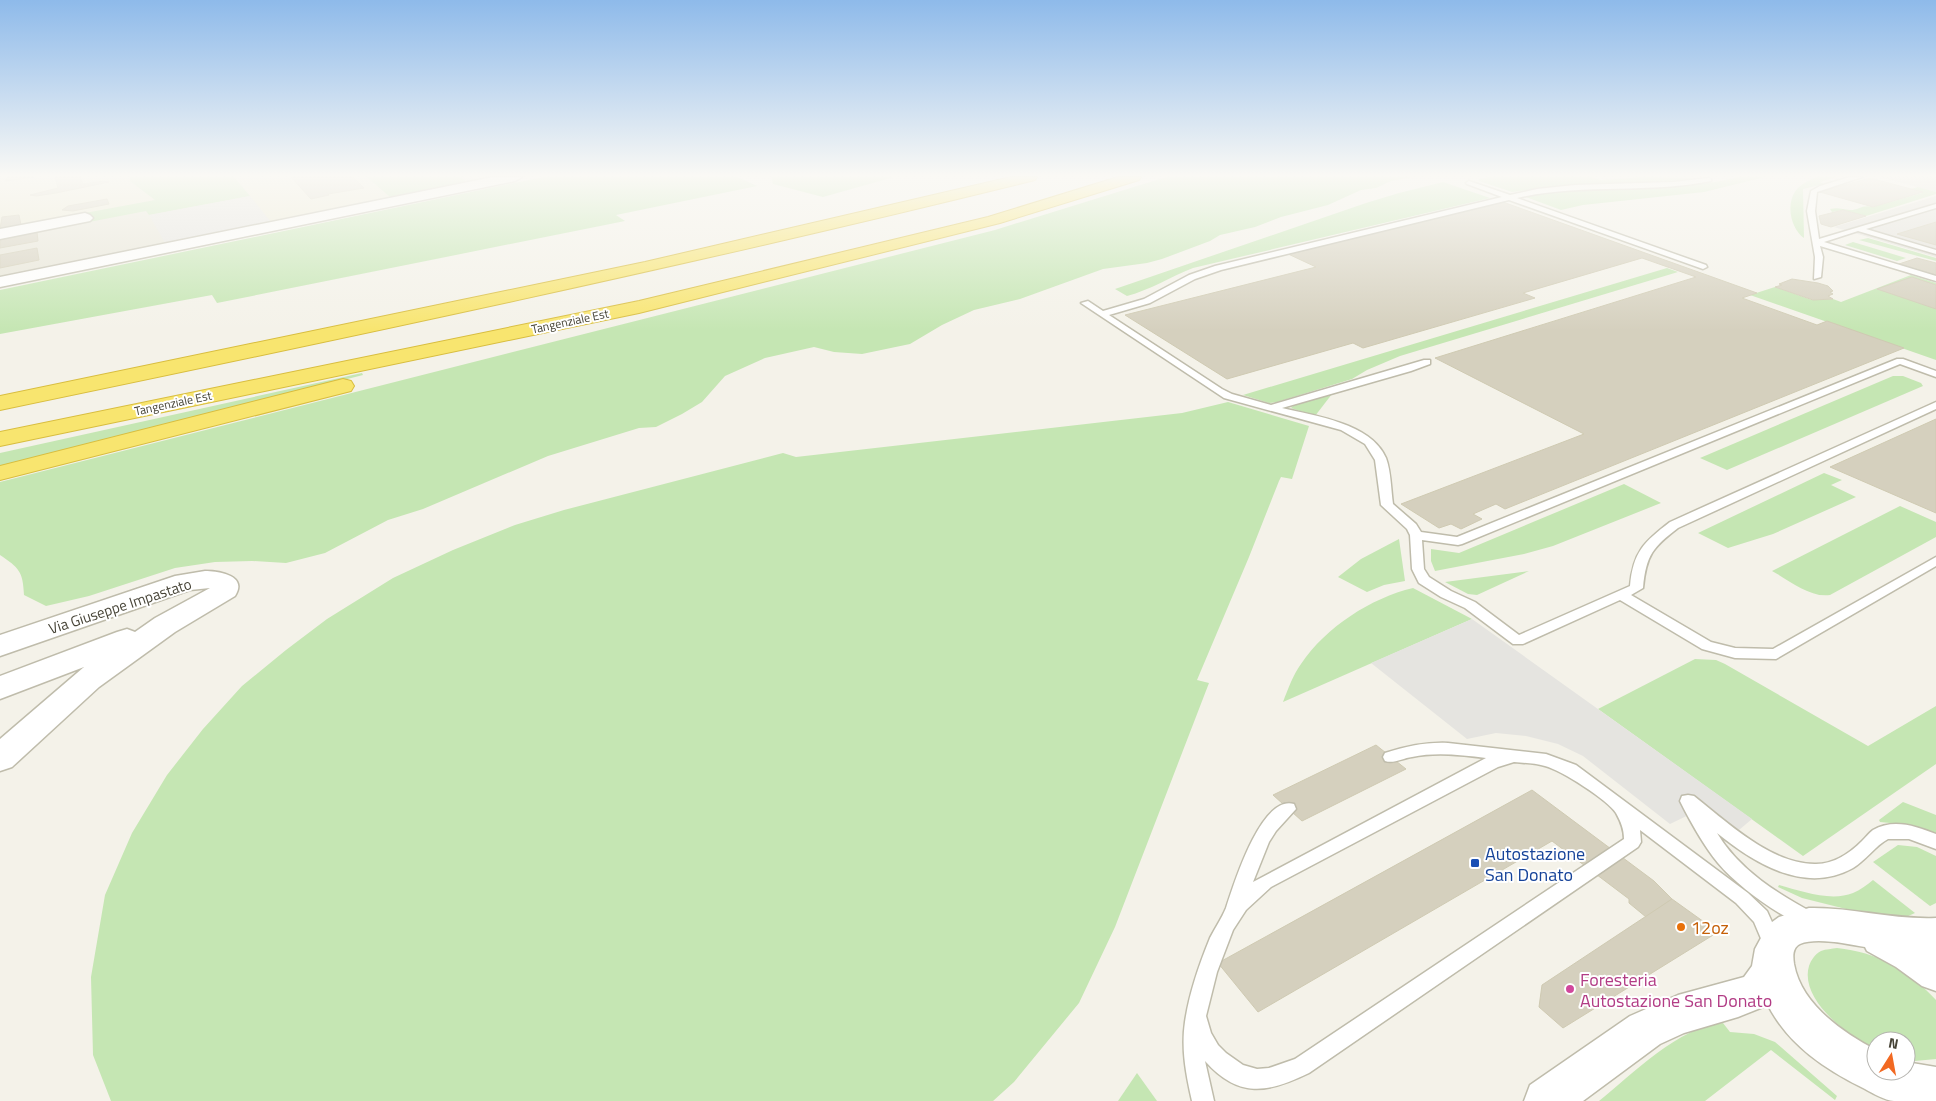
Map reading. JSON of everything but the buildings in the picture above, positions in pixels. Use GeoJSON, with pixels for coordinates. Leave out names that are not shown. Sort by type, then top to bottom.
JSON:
{"type":"FeatureCollection","features":[{"type":"Feature","properties":{"kind":"highway"},"geometry":{"type":"LineString","coordinates":[[0,403],[502,300],[821,228]]}},
{"type":"Feature","properties":{"kind":"highway","name":"Tangenziale Est"},"geometry":{"type":"LineString","coordinates":[[0,439],[639,307],[958,228]]}},
{"type":"Feature","properties":{"kind":"highway"},"geometry":{"type":"LineString","coordinates":[[0,473],[406,370],[639,307]]}},
{"type":"Feature","properties":{"kind":"street"},"geometry":{"type":"LineString","coordinates":[[0,234],[30,228]]}},
{"type":"Feature","properties":{"kind":"street"},"geometry":{"type":"LineString","coordinates":[[0,282],[263,228]]}},
{"type":"Feature","properties":{"kind":"street","name":"Via Giuseppe Impastato"},"geometry":{"type":"LineString","coordinates":[[0,646],[184,582],[210,579],[220,580],[225,584],[225,590],[219,595],[165,625],[88,679],[0,758]]}},
{"type":"Feature","properties":{"kind":"street","name":"Via Giuseppe Impastato"},"geometry":{"type":"LineString","coordinates":[[0,688],[165,625]]}},
{"type":"Feature","properties":{"kind":"street"},"geometry":{"type":"LineString","coordinates":[[1838,926],[1890,943],[1910,954],[1936,973]]}},
{"type":"Feature","properties":{"kind":"street"},"geometry":{"type":"LineString","coordinates":[[1546,1101],[1645,1030],[1678,1014],[1738,998],[1758,990],[1768,977],[1781,937],[1792,929],[1838,926],[1906,937],[1936,936]]}},
{"type":"Feature","properties":{"kind":"street"},"geometry":{"type":"LineString","coordinates":[[1774,956],[1778,983],[1790,1005],[1809,1028],[1834,1049],[1863,1068],[1894,1081],[1924,1089],[1936,1089]]}},
{"type":"Feature","properties":{"kind":"lane"},"geometry":{"type":"LineString","coordinates":[[1100,314],[1147,301],[1192,277],[1218,268],[1380,228]]}},
{"type":"Feature","properties":{"kind":"lane"},"geometry":{"type":"LineString","coordinates":[[1595,228],[1703,267]]}},
{"type":"Feature","properties":{"kind":"lane"},"geometry":{"type":"LineString","coordinates":[[1812,228],[1819,257],[1817,277]]}},
{"type":"Feature","properties":{"kind":"lane"},"geometry":{"type":"LineString","coordinates":[[1816,242],[1858,229],[1936,252]]}},
{"type":"Feature","properties":{"kind":"lane"},"geometry":{"type":"LineString","coordinates":[[1816,242],[1936,279]]}},
{"type":"Feature","properties":{"kind":"lane"},"geometry":{"type":"LineString","coordinates":[[1085,303],[1218,391],[1270,408],[1345,428],[1369,442],[1381,460],[1387,505],[1412,527],[1416,535],[1418,569],[1424,580],[1446,594],[1470,605],[1518,641],[1636,588],[1637,568],[1646,546],[1674,525],[1936,404]]}},
{"type":"Feature","properties":{"kind":"lane"},"geometry":{"type":"LineString","coordinates":[[1416,535],[1458,541],[1900,361],[1936,374]]}},
{"type":"Feature","properties":{"kind":"lane"},"geometry":{"type":"LineString","coordinates":[[1270,408],[1340,387],[1380,378],[1427,362]]}},
{"type":"Feature","properties":{"kind":"lane"},"geometry":{"type":"LineString","coordinates":[[1620,595],[1707,646],[1735,653],[1776,654],[1936,561]]}},
{"type":"Feature","properties":{"kind":"lane"},"geometry":{"type":"LineString","coordinates":[[1391,757],[1406,750],[1425,747],[1444,748],[1546,760],[1570,769],[1751,906],[1766,925],[1774,956]]}},
{"type":"Feature","properties":{"kind":"lane"},"geometry":{"type":"LineString","coordinates":[[1232,914],[1246,896],[1265,882],[1493,762],[1514,756]]}},
{"type":"Feature","properties":{"kind":"lane"},"geometry":{"type":"LineString","coordinates":[[1838,926],[1810,920],[1795,912],[1735,870],[1720,852],[1708,829],[1688,801],[1758,852],[1782,866],[1806,871],[1825,872],[1843,866],[1880,834],[1891,831],[1908,832],[1936,842]]}},
{"type":"Feature","properties":{"kind":"lane"},"geometry":{"type":"LineString","coordinates":[[1198,1011],[1200,1033],[1212,1053],[1231,1071],[1258,1079],[1273,1077],[1294,1070],[1632,842],[1633,834],[1630,821],[1617,804]]}},
{"type":"Feature","properties":{"kind":"lane"},"geometry":{"type":"LineString","coordinates":[[1203,1101],[1194,1052],[1194,1031],[1208,971],[1220,936],[1232,914],[1259,845],[1278,814],[1288,809]]}},
{"type":"Feature","properties":{"kind":"shaded area"},"geometry":{"type":"Polygon","coordinates":[[[0,228],[263,228],[0,282],[0,228]]]}},
{"type":"Feature","properties":{"kind":"shaded area"},"geometry":{"type":"Polygon","coordinates":[[[157,228],[239,228],[165,243],[157,228]]]}},
{"type":"Feature","properties":{"kind":"shaded area"},"geometry":{"type":"Polygon","coordinates":[[[1839,228],[1936,228],[1936,257],[1839,228]]]}},
{"type":"Feature","properties":{"kind":"shaded area"},"geometry":{"type":"Polygon","coordinates":[[[1472,619],[1752,819],[1739,830],[1705,807],[1670,824],[1583,756],[1558,744],[1526,736],[1496,733],[1467,739],[1371,663],[1472,619]]]}},
{"type":"Feature","properties":{"kind":"green space"},"geometry":{"type":"Polygon","coordinates":[[[296,228],[588,228],[217,303],[212,295],[0,334],[0,290],[296,228]]]}},
{"type":"Feature","properties":{"kind":"green space"},"geometry":{"type":"Polygon","coordinates":[[[1000,228],[1249,228],[1220,235],[1210,241],[1162,259],[1103,269],[1020,299],[974,310],[942,325],[910,344],[862,354],[834,352],[814,347],[765,358],[725,376],[702,402],[656,427],[639,428],[548,456],[423,509],[388,520],[325,553],[286,563],[252,561],[215,562],[175,568],[89,596],[46,606],[24,595],[19,571],[12,563],[0,555],[0,482],[1000,228]]]}},
{"type":"Feature","properties":{"kind":"green space"},"geometry":{"type":"Polygon","coordinates":[[[1292,228],[1361,228],[1193,268],[1127,296],[1115,289],[1292,228]]]}},
{"type":"Feature","properties":{"kind":"green space"},"geometry":{"type":"Polygon","coordinates":[[[1795,228],[1804,228],[1804,238],[1795,228]]]}},
{"type":"Feature","properties":{"kind":"green space"},"geometry":{"type":"Polygon","coordinates":[[[1868,238],[1936,258],[1936,261],[1859,240],[1868,238]]]}},
{"type":"Feature","properties":{"kind":"green space"},"geometry":{"type":"Polygon","coordinates":[[[1853,242],[1906,258],[1897,261],[1845,245],[1853,242]]]}},
{"type":"Feature","properties":{"kind":"green space"},"geometry":{"type":"Polygon","coordinates":[[[1667,268],[1678,272],[1400,356],[1367,370],[1352,379],[1277,402],[1269,403],[1243,395],[1667,268]]]}},
{"type":"Feature","properties":{"kind":"green space"},"geometry":{"type":"Polygon","coordinates":[[[1911,275],[1936,283],[1936,360],[1750,295],[1775,287],[1812,300],[1833,299],[1841,302],[1911,275]]]}},
{"type":"Feature","properties":{"kind":"green space"},"geometry":{"type":"Polygon","coordinates":[[[362,373],[363,375],[0,467],[0,453],[362,373]]]}},
{"type":"Feature","properties":{"kind":"green space"},"geometry":{"type":"Polygon","coordinates":[[[1893,376],[1903,376],[1921,383],[1923,386],[1727,470],[1700,458],[1893,376]]]}},
{"type":"Feature","properties":{"kind":"green space"},"geometry":{"type":"Polygon","coordinates":[[[1332,394],[1315,416],[1291,408],[1293,406],[1332,394]]]}},
{"type":"Feature","properties":{"kind":"green space"},"geometry":{"type":"Polygon","coordinates":[[[1228,402],[1309,426],[1292,479],[1281,477],[1279,481],[1197,680],[1209,683],[1115,927],[1079,1003],[1014,1082],[993,1101],[111,1101],[93,1055],[91,977],[105,895],[132,833],[167,775],[203,729],[242,686],[327,619],[393,578],[453,550],[515,525],[564,510],[783,453],[796,457],[1182,413],[1228,402]]]}},
{"type":"Feature","properties":{"kind":"green space"},"geometry":{"type":"Polygon","coordinates":[[[1824,473],[1842,480],[1831,485],[1856,497],[1773,534],[1728,548],[1698,533],[1824,473]]]}},
{"type":"Feature","properties":{"kind":"green space"},"geometry":{"type":"Polygon","coordinates":[[[1624,484],[1661,503],[1553,546],[1524,554],[1435,571],[1431,561],[1431,549],[1459,553],[1624,484]]]}},
{"type":"Feature","properties":{"kind":"green space"},"geometry":{"type":"Polygon","coordinates":[[[1900,506],[1936,522],[1936,537],[1830,595],[1815,594],[1807,591],[1772,571],[1900,506]]]}},
{"type":"Feature","properties":{"kind":"green space"},"geometry":{"type":"Polygon","coordinates":[[[1399,539],[1405,581],[1384,585],[1367,592],[1338,577],[1361,559],[1399,539]]]}},
{"type":"Feature","properties":{"kind":"green space"},"geometry":{"type":"Polygon","coordinates":[[[1529,571],[1477,595],[1468,594],[1445,582],[1529,571]]]}},
{"type":"Feature","properties":{"kind":"green space"},"geometry":{"type":"Polygon","coordinates":[[[1413,588],[1472,619],[1283,702],[1293,677],[1301,664],[1336,626],[1381,599],[1413,588]]]}},
{"type":"Feature","properties":{"kind":"green space"},"geometry":{"type":"Polygon","coordinates":[[[1695,659],[1716,660],[1725,664],[1868,746],[1936,706],[1936,764],[1803,856],[1598,709],[1695,659]]]}},
{"type":"Feature","properties":{"kind":"green space"},"geometry":{"type":"Polygon","coordinates":[[[1903,802],[1936,815],[1936,834],[1910,825],[1880,822],[1879,820],[1903,802]]]}},
{"type":"Feature","properties":{"kind":"green space"},"geometry":{"type":"Polygon","coordinates":[[[1898,845],[1917,847],[1936,856],[1936,903],[1930,906],[1873,862],[1898,845]]]}},
{"type":"Feature","properties":{"kind":"green space"},"geometry":{"type":"Polygon","coordinates":[[[1873,880],[1915,913],[1906,917],[1895,918],[1862,913],[1802,898],[1778,887],[1779,885],[1816,895],[1835,896],[1853,893],[1873,880]]]}},
{"type":"Feature","properties":{"kind":"green space"},"geometry":{"type":"Polygon","coordinates":[[[1837,948],[1852,950],[1879,958],[1903,971],[1925,989],[1936,1000],[1936,1059],[1916,1061],[1916,1031],[1866,1031],[1866,1044],[1853,1036],[1829,1016],[1811,992],[1808,979],[1809,966],[1813,957],[1825,950],[1837,948]]]}},
{"type":"Feature","properties":{"kind":"green space"},"geometry":{"type":"Polygon","coordinates":[[[1723,1023],[1730,1032],[1754,1034],[1775,1042],[1837,1096],[1835,1100],[1771,1050],[1705,1101],[1599,1101],[1673,1042],[1706,1026],[1723,1023]]]}},
{"type":"Feature","properties":{"kind":"green space"},"geometry":{"type":"Polygon","coordinates":[[[1137,1073],[1157,1101],[1118,1101],[1137,1073]]]}},
{"type":"Feature","properties":{"kind":"place","name":"Autostazione San Donato"},"geometry":{"type":"Point","coordinates":[1475,863]}},
{"type":"Feature","properties":{"kind":"place","name":"12oz"},"geometry":{"type":"Point","coordinates":[1681,927]}},
{"type":"Feature","properties":{"kind":"place","name":"Foresteria Autostazione San Donato"},"geometry":{"type":"Point","coordinates":[1570,989]}}]}
